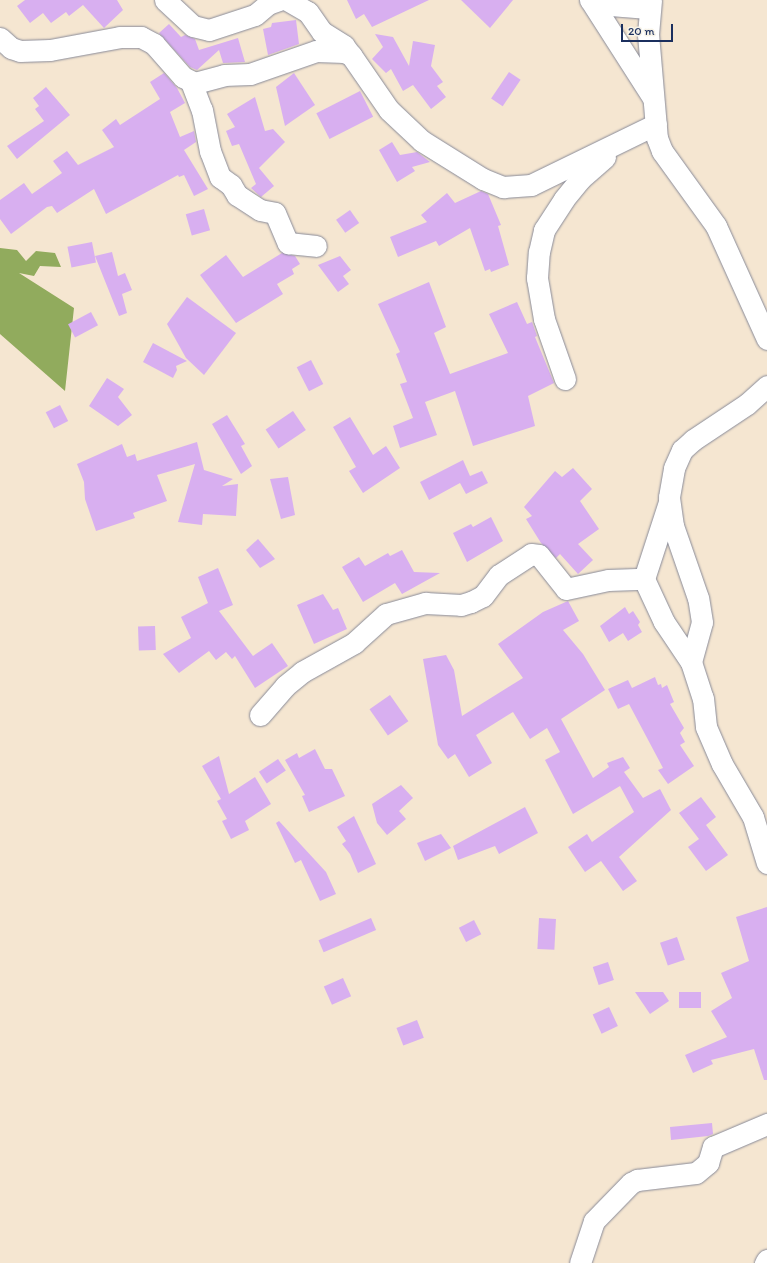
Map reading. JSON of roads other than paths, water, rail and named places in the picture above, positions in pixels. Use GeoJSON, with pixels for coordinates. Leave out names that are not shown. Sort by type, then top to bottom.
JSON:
{"type":"FeatureCollection","features":[{"type":"Feature","properties":{"kind":"street"},"geometry":{"type":"LineString","coordinates":[[165,0],[193,26],[209,30],[255,15],[268,4],[279,0]]}},
{"type":"Feature","properties":{"kind":"street"},"geometry":{"type":"LineString","coordinates":[[287,0],[308,12],[322,32],[344,46],[390,110],[422,141],[483,179],[503,187],[531,185],[656,124]]}},
{"type":"Feature","properties":{"kind":"street"},"geometry":{"type":"LineString","coordinates":[[590,1],[649,4],[653,100],[656,124],[662,151],[716,226],[767,339]]}},
{"type":"Feature","properties":{"kind":"street"},"geometry":{"type":"LineString","coordinates":[[590,1],[653,100]]}},
{"type":"Feature","properties":{"kind":"street"},"geometry":{"type":"LineString","coordinates":[[0,38],[11,48],[20,51],[50,50],[120,37],[141,37],[154,44],[183,77],[191,82],[202,110],[210,151],[220,177],[231,185],[237,195],[260,210],[276,213],[288,243],[316,246]]}},
{"type":"Feature","properties":{"kind":"street"},"geometry":{"type":"LineString","coordinates":[[191,82],[250,74],[316,51],[344,52],[351,56]]}},
{"type":"Feature","properties":{"kind":"street"},"geometry":{"type":"LineString","coordinates":[[565,379],[544,319],[537,278],[540,245],[544,230],[580,179],[629,137]]}},
{"type":"Feature","properties":{"kind":"street"},"geometry":{"type":"LineString","coordinates":[[767,386],[747,404],[682,450],[674,468],[670,502],[644,579],[664,622],[691,662],[702,698],[706,727],[722,764],[753,817],[767,863]]}},
{"type":"Feature","properties":{"kind":"street"},"geometry":{"type":"LineString","coordinates":[[670,502],[673,526],[698,598],[702,622],[691,662]]}},
{"type":"Feature","properties":{"kind":"street"},"geometry":{"type":"LineString","coordinates":[[260,715],[285,686],[302,672],[354,643],[386,614],[425,603],[461,605],[471,602],[482,596],[499,575],[531,554],[539,555],[566,589],[608,580],[644,579]]}},
{"type":"Feature","properties":{"kind":"street"},"geometry":{"type":"LineString","coordinates":[[580,1263],[594,1222],[631,1183],[637,1180],[696,1173],[708,1163],[713,1147],[767,1124]]}}]}
